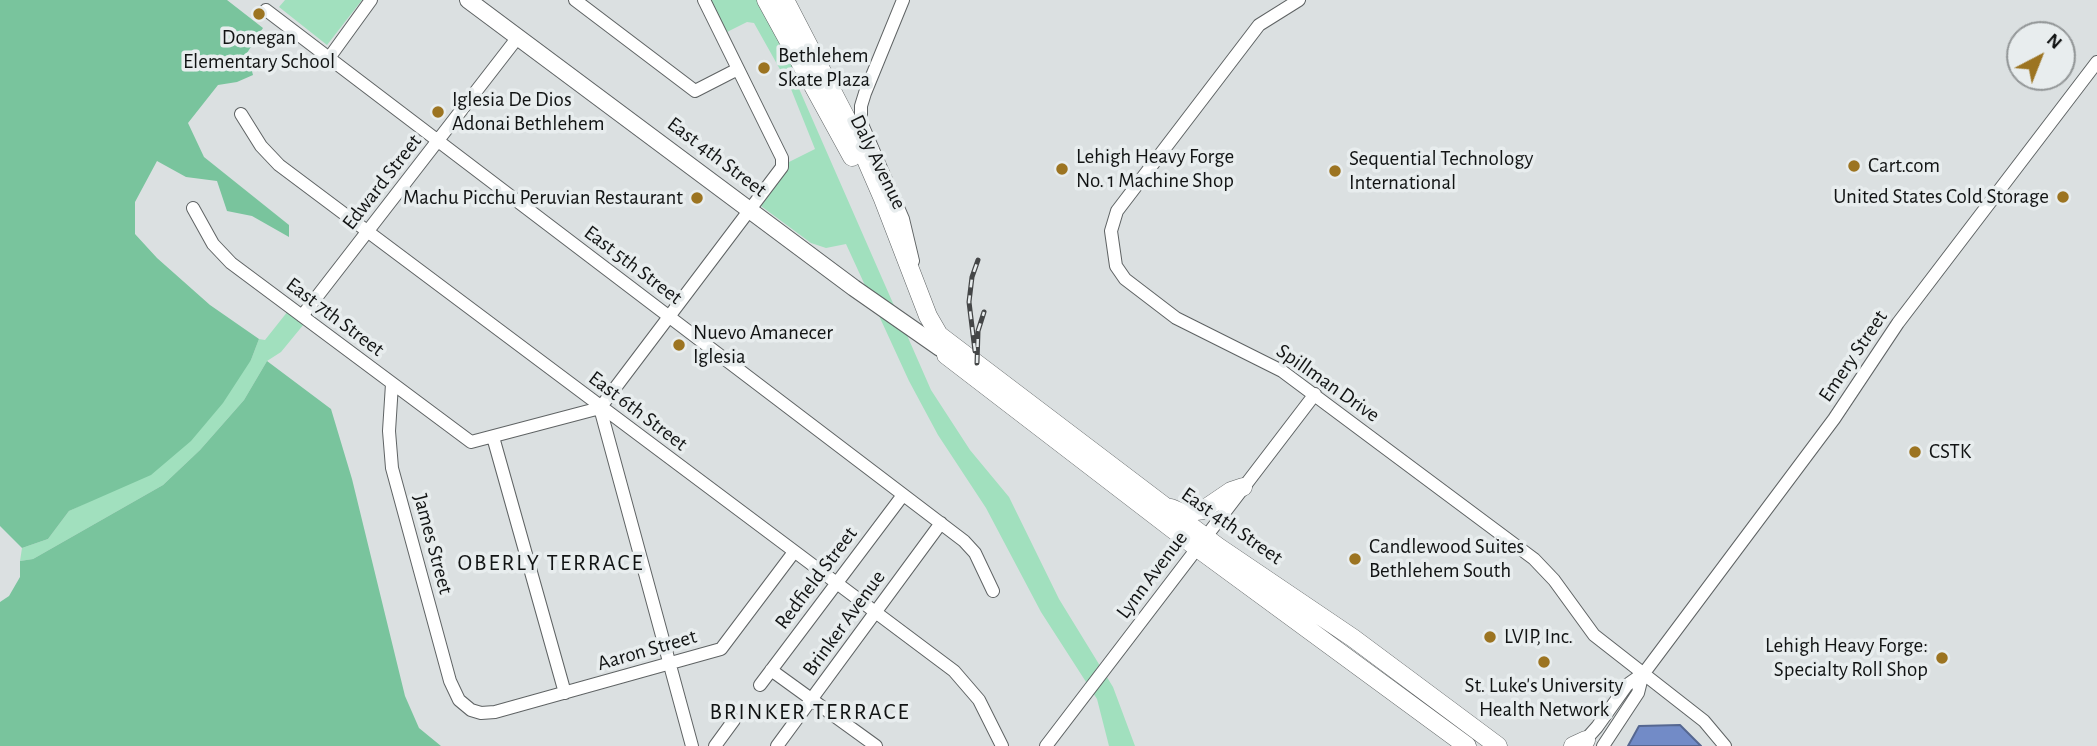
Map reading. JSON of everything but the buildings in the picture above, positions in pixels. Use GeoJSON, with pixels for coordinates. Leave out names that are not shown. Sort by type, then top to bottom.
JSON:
{"type":"FeatureCollection","features":[{"type":"Feature","properties":{"kind":"highway","name":"Daly Avenue"},"geometry":{"type":"LineString","coordinates":[[779,3],[786,37],[860,172],[921,322],[947,347]]}},
{"type":"Feature","properties":{"kind":"highway","name":"Daly Avenue"},"geometry":{"type":"LineString","coordinates":[[779,3],[828,79],[866,159],[932,326],[947,347]]}},
{"type":"Feature","properties":{"kind":"highway","name":"East 4th Street"},"geometry":{"type":"LineString","coordinates":[[947,347],[969,359],[992,392],[1200,542],[1467,746]]}},
{"type":"Feature","properties":{"kind":"highway","name":"East 4th Street"},"geometry":{"type":"LineString","coordinates":[[947,347],[980,375],[1159,503],[1200,542],[1353,638],[1498,746]]}},
{"type":"Feature","properties":{"kind":"highway"},"geometry":{"type":"LineString","coordinates":[[1159,503],[1183,513],[1193,512],[1212,505],[1231,491],[1243,487]]}},
{"type":"Feature","properties":{"kind":"main road","name":"East 4th Street"},"geometry":{"type":"LineString","coordinates":[[468,0],[854,288],[903,323],[947,347]]}},
{"type":"Feature","properties":{"kind":"street"},"geometry":{"type":"LineString","coordinates":[[329,58],[372,0]]}},
{"type":"Feature","properties":{"kind":"street"},"geometry":{"type":"LineString","coordinates":[[575,0],[695,91],[738,69]]}},
{"type":"Feature","properties":{"kind":"street"},"geometry":{"type":"LineString","coordinates":[[565,693],[493,437],[600,408],[780,170],[783,163],[704,0]]}},
{"type":"Feature","properties":{"kind":"street"},"geometry":{"type":"LineString","coordinates":[[902,0],[865,93],[861,106],[861,122],[903,219],[918,291]]}},
{"type":"Feature","properties":{"kind":"street","name":"Spillman Drive"},"geometry":{"type":"LineString","coordinates":[[1299,0],[1259,25],[1117,211],[1111,231],[1116,266],[1125,279],[1176,318],[1282,371],[1315,394],[1534,559],[1554,580],[1594,635],[1704,720],[1725,746]]}},
{"type":"Feature","properties":{"kind":"street","name":"East 5th Street"},"geometry":{"type":"LineString","coordinates":[[266,10],[941,523],[973,550],[993,591]]}},
{"type":"Feature","properties":{"kind":"street","name":"Edward Street"},"geometry":{"type":"LineString","coordinates":[[302,316],[518,37]]}},
{"type":"Feature","properties":{"kind":"street","name":"Emery Street"},"geometry":{"type":"LineString","coordinates":[[1586,745],[1627,685],[1643,673],[1834,419],[1898,323],[2097,62]]}},
{"type":"Feature","properties":{"kind":"street","name":"East 6th Street"},"geometry":{"type":"LineString","coordinates":[[241,114],[272,159],[961,677],[979,699],[1002,746]]}},
{"type":"Feature","properties":{"kind":"street","name":"East 7th Street"},"geometry":{"type":"LineString","coordinates":[[193,208],[213,244],[225,257],[302,316],[471,442],[493,437]]}},
{"type":"Feature","properties":{"kind":"street","name":"James Street"},"geometry":{"type":"LineString","coordinates":[[392,384],[389,431],[392,468],[450,681],[466,708]]}},
{"type":"Feature","properties":{"kind":"street","name":"Lynn Avenue"},"geometry":{"type":"LineString","coordinates":[[1046,746],[1315,394]]}},
{"type":"Feature","properties":{"kind":"street"},"geometry":{"type":"LineString","coordinates":[[600,408],[693,745]]}},
{"type":"Feature","properties":{"kind":"street","name":"Redfield Street"},"geometry":{"type":"LineString","coordinates":[[760,685],[903,495]]}},
{"type":"Feature","properties":{"kind":"street","name":"Brinker Avenue"},"geometry":{"type":"LineString","coordinates":[[777,746],[941,523]]}},
{"type":"Feature","properties":{"kind":"street","name":"Aaron Street"},"geometry":{"type":"LineString","coordinates":[[466,708],[481,713],[495,712],[721,649],[794,552]]}},
{"type":"Feature","properties":{"kind":"street"},"geometry":{"type":"LineString","coordinates":[[771,670],[876,746]]}},
{"type":"Feature","properties":{"kind":"street"},"geometry":{"type":"LineString","coordinates":[[715,746],[734,720]]}},
{"type":"Feature","properties":{"kind":"green space"},"geometry":{"type":"Polygon","coordinates":[[[0,0],[227,0],[263,28],[247,53],[253,75],[237,82],[218,85],[188,123],[204,157],[289,225],[289,237],[252,216],[227,211],[217,181],[186,177],[157,161],[135,202],[135,234],[157,258],[210,305],[259,339],[251,360],[223,403],[191,441],[151,475],[69,511],[48,539],[22,548],[0,526],[0,0]]]}},
{"type":"Feature","properties":{"kind":"green space"},"geometry":{"type":"Polygon","coordinates":[[[285,0],[362,0],[327,45],[279,7],[285,0]]]}},
{"type":"Feature","properties":{"kind":"green space"},"geometry":{"type":"Polygon","coordinates":[[[710,0],[757,0],[794,67],[793,75],[931,390],[970,450],[1009,497],[1059,599],[1113,687],[1135,746],[1109,746],[1097,699],[1041,612],[986,508],[938,435],[909,381],[846,244],[826,248],[811,243],[761,206],[788,169],[789,162],[815,149],[791,89],[754,23],[747,22],[727,32],[710,0]]]}},
{"type":"Feature","properties":{"kind":"green space"},"geometry":{"type":"Polygon","coordinates":[[[288,311],[304,324],[281,352],[267,361],[244,400],[200,450],[163,485],[33,559],[20,561],[22,548],[48,539],[69,511],[107,493],[251,360],[259,339],[265,340],[288,311]]]}},
{"type":"Feature","properties":{"kind":"green space"},"geometry":{"type":"Polygon","coordinates":[[[267,361],[331,409],[352,479],[405,696],[419,728],[441,746],[0,746],[0,602],[9,596],[20,577],[20,561],[33,559],[163,485],[200,450],[244,400],[267,361]]]}},
{"type":"Feature","properties":{"kind":"water"},"geometry":{"type":"Polygon","coordinates":[[[1680,725],[1701,746],[1628,746],[1639,726],[1680,725]]]}},
{"type":"Feature","properties":{"kind":"railway"},"geometry":{"type":"LineString","coordinates":[[975,351],[969,302],[972,277],[978,260]]}},
{"type":"Feature","properties":{"kind":"railway"},"geometry":{"type":"LineString","coordinates":[[977,363],[978,331],[984,312]]}},
{"type":"Feature","properties":{"kind":"place","name":"Donegan Elementary School"},"geometry":{"type":"Point","coordinates":[259,14]}},
{"type":"Feature","properties":{"kind":"place","name":"Bethlehem Skate Plaza"},"geometry":{"type":"Point","coordinates":[764,68]}},
{"type":"Feature","properties":{"kind":"place","name":"Iglesia De Dios Adonai Bethlehem"},"geometry":{"type":"Point","coordinates":[438,112]}},
{"type":"Feature","properties":{"kind":"place","name":"Cart.com"},"geometry":{"type":"Point","coordinates":[1854,166]}},
{"type":"Feature","properties":{"kind":"place","name":"Lehigh Heavy Forge No. 1 Machine Shop"},"geometry":{"type":"Point","coordinates":[1062,169]}},
{"type":"Feature","properties":{"kind":"place","name":"Sequential Technology International"},"geometry":{"type":"Point","coordinates":[1335,171]}},
{"type":"Feature","properties":{"kind":"place","name":"United States Cold Storage"},"geometry":{"type":"Point","coordinates":[2063,197]}},
{"type":"Feature","properties":{"kind":"place","name":"Machu Picchu Peruvian Restaurant"},"geometry":{"type":"Point","coordinates":[697,198]}},
{"type":"Feature","properties":{"kind":"place","name":"Nuevo Amanecer Iglesia"},"geometry":{"type":"Point","coordinates":[679,345]}},
{"type":"Feature","properties":{"kind":"place","name":"CSTK"},"geometry":{"type":"Point","coordinates":[1915,452]}},
{"type":"Feature","properties":{"kind":"place","name":"Candlewood Suites Bethlehem South"},"geometry":{"type":"Point","coordinates":[1355,559]}},
{"type":"Feature","properties":{"kind":"place","name":"LVIP, Inc."},"geometry":{"type":"Point","coordinates":[1490,637]}},
{"type":"Feature","properties":{"kind":"place","name":"Lehigh Heavy Forge: Specialty Roll Shop"},"geometry":{"type":"Point","coordinates":[1942,658]}},
{"type":"Feature","properties":{"kind":"place","name":"St. Luke's University Health Network"},"geometry":{"type":"Point","coordinates":[1544,662]}},
{"type":"Feature","properties":{"kind":"district","name":"OBERLY TERRACE"},"geometry":{"type":"Point","coordinates":[551,563]}},
{"type":"Feature","properties":{"kind":"district","name":"BRINKER TERRACE"},"geometry":{"type":"Point","coordinates":[810,712]}}]}
